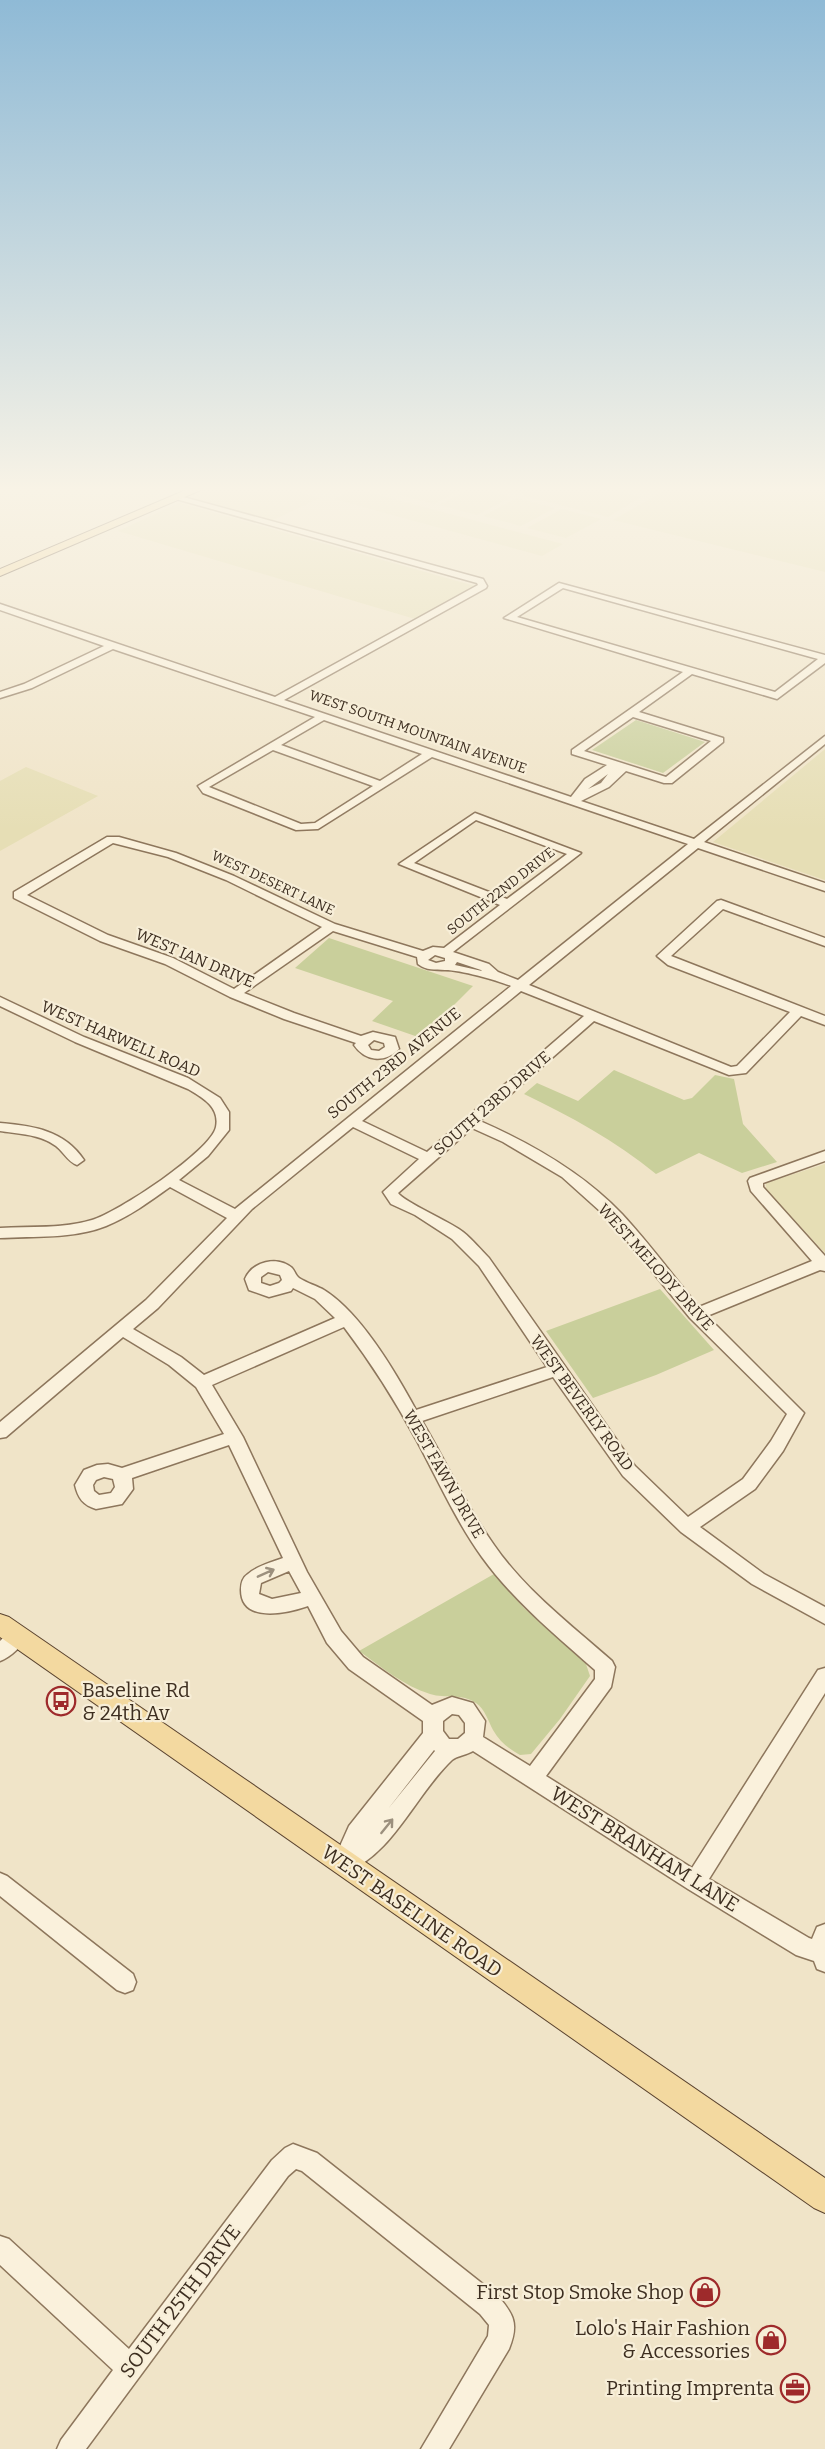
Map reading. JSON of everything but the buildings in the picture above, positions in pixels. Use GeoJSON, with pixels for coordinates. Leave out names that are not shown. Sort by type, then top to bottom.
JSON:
{"type":"FeatureCollection","features":[{"type":"Feature","properties":{"kind":"main road","name":"WEST BASELINE ROAD"},"geometry":{"type":"LineString","coordinates":[[6,1637],[344,1864],[825,2197]]}},
{"type":"Feature","properties":{"kind":"street"},"geometry":{"type":"LineString","coordinates":[[277,700],[455,601]]}},
{"type":"Feature","properties":{"kind":"street"},"geometry":{"type":"LineString","coordinates":[[536,601],[509,618],[777,696],[825,658]]}},
{"type":"Feature","properties":{"kind":"street"},"geometry":{"type":"LineString","coordinates":[[621,601],[825,658]]}},
{"type":"Feature","properties":{"kind":"street","name":"WEST SOUTH MOUNTAIN AVENUE"},"geometry":{"type":"LineString","coordinates":[[0,607],[825,887]]}},
{"type":"Feature","properties":{"kind":"street"},"geometry":{"type":"LineString","coordinates":[[0,695],[27,686],[113,645]]}},
{"type":"Feature","properties":{"kind":"street"},"geometry":{"type":"LineString","coordinates":[[631,713],[719,740],[668,781],[576,752],[631,713],[691,671]]}},
{"type":"Feature","properties":{"kind":"street"},"geometry":{"type":"LineString","coordinates":[[324,716],[203,786],[207,791],[300,828],[318,826],[431,753]]}},
{"type":"Feature","properties":{"kind":"street","name":"SOUTH 23RD AVENUE"},"geometry":{"type":"LineString","coordinates":[[0,1432],[123,1330],[178,1278],[240,1212],[825,738]]}},
{"type":"Feature","properties":{"kind":"street"},"geometry":{"type":"LineString","coordinates":[[273,746],[381,785]]}},
{"type":"Feature","properties":{"kind":"street"},"geometry":{"type":"LineString","coordinates":[[572,801],[605,785],[619,766]]}},
{"type":"Feature","properties":{"kind":"street","name":"SOUTH 22ND DRIVE"},"geometry":{"type":"LineString","coordinates":[[447,958],[508,904],[574,853],[475,816],[405,864],[508,904]]}},
{"type":"Feature","properties":{"kind":"street","name":"WEST DESERT LANE"},"geometry":{"type":"LineString","coordinates":[[18,896],[111,838],[182,859],[230,878],[331,927],[423,955],[433,951],[447,958]]}},
{"type":"Feature","properties":{"kind":"street","name":"WEST IAN DRIVE"},"geometry":{"type":"LineString","coordinates":[[18,896],[104,938],[169,962],[235,994],[289,1016],[363,1041]]}},
{"type":"Feature","properties":{"kind":"street"},"geometry":{"type":"LineString","coordinates":[[825,942],[721,904],[663,957],[825,1021]]}},
{"type":"Feature","properties":{"kind":"street"},"geometry":{"type":"LineString","coordinates":[[235,994],[331,927]]}},
{"type":"Feature","properties":{"kind":"street"},"geometry":{"type":"LineString","coordinates":[[447,958],[470,968],[479,975],[494,975],[729,1071],[741,1070],[799,1011]]}},
{"type":"Feature","properties":{"kind":"street","name":"WEST HARWELL ROAD"},"geometry":{"type":"LineString","coordinates":[[0,1001],[53,1029],[191,1086],[213,1099],[223,1113],[222,1132],[207,1150],[172,1178]]}},
{"type":"Feature","properties":{"kind":"street","name":"SOUTH 23RD DRIVE"},"geometry":{"type":"LineString","coordinates":[[390,1192],[593,1015]]}},
{"type":"Feature","properties":{"kind":"street"},"geometry":{"type":"LineString","coordinates":[[351,1121],[429,1158]]}},
{"type":"Feature","properties":{"kind":"street","name":"WEST MELODY DRIVE"},"geometry":{"type":"LineString","coordinates":[[471,1122],[508,1139],[567,1174],[616,1216],[696,1314],[796,1413],[777,1446],[749,1485],[687,1527]]}},
{"type":"Feature","properties":{"kind":"street"},"geometry":{"type":"LineString","coordinates":[[0,1127],[57,1138],[68,1146],[77,1160]]}},
{"type":"Feature","properties":{"kind":"street"},"geometry":{"type":"LineString","coordinates":[[696,1314],[824,1264],[756,1188],[755,1181],[825,1156]]}},
{"type":"Feature","properties":{"kind":"street"},"geometry":{"type":"LineString","coordinates":[[0,1233],[76,1230],[103,1222],[135,1205],[172,1178],[240,1212]]}},
{"type":"Feature","properties":{"kind":"street","name":"WEST BEVERLY ROAD"},"geometry":{"type":"LineString","coordinates":[[390,1192],[396,1201],[420,1212],[457,1235],[484,1262],[629,1471],[687,1527],[758,1580],[825,1616]]}},
{"type":"Feature","properties":{"kind":"street","name":"WEST FAWN DRIVE"},"geometry":{"type":"LineString","coordinates":[[290,1280],[311,1289],[347,1319],[367,1342],[488,1551],[546,1614],[605,1667],[604,1681],[532,1779]]}},
{"type":"Feature","properties":{"kind":"street"},"geometry":{"type":"LineString","coordinates":[[202,1383],[347,1319]]}},
{"type":"Feature","properties":{"kind":"street"},"geometry":{"type":"LineString","coordinates":[[123,1330],[175,1361],[202,1383],[234,1437],[312,1597],[334,1637],[356,1663],[413,1701],[439,1733],[462,1746],[472,1740],[476,1734],[476,1721],[467,1710],[460,1707],[445,1708],[439,1733],[372,1844],[344,1864]]}},
{"type":"Feature","properties":{"kind":"street"},"geometry":{"type":"LineString","coordinates":[[411,1418],[557,1370]]}},
{"type":"Feature","properties":{"kind":"street"},"geometry":{"type":"LineString","coordinates":[[121,1475],[234,1437]]}},
{"type":"Feature","properties":{"kind":"street"},"geometry":{"type":"LineString","coordinates":[[294,1561],[255,1578],[250,1584],[250,1598],[263,1607],[272,1608],[312,1597]]}},
{"type":"Feature","properties":{"kind":"street"},"geometry":{"type":"LineString","coordinates":[[695,1882],[822,1687]]}},
{"type":"Feature","properties":{"kind":"street","name":"WEST BRANHAM LANE"},"geometry":{"type":"LineString","coordinates":[[472,1740],[695,1882],[804,1947],[824,1949]]}},
{"type":"Feature","properties":{"kind":"street"},"geometry":{"type":"LineString","coordinates":[[0,1882],[125,1982]]}},
{"type":"Feature","properties":{"kind":"street","name":"SOUTH 25TH DRIVE"},"geometry":{"type":"LineString","coordinates":[[70,2449],[280,2168],[293,2156],[309,2161],[489,2305],[502,2321],[500,2340],[434,2449]]}},
{"type":"Feature","properties":{"kind":"street"},"geometry":{"type":"LineString","coordinates":[[0,2248],[130,2368]]}},
{"type":"Feature","properties":{"kind":"shaded area"},"geometry":{"type":"Polygon","coordinates":[[[355,601],[447,601],[415,619],[355,601]]]}},
{"type":"Feature","properties":{"kind":"shaded area"},"geometry":{"type":"Polygon","coordinates":[[[825,749],[825,880],[713,842],[813,759],[825,749]]]}},
{"type":"Feature","properties":{"kind":"shaded area"},"geometry":{"type":"Polygon","coordinates":[[[26,767],[98,796],[0,851],[0,781],[26,767]]]}},
{"type":"Feature","properties":{"kind":"shaded area"},"geometry":{"type":"Polygon","coordinates":[[[825,1164],[825,1253],[766,1189],[766,1183],[825,1164]]]}},
{"type":"Feature","properties":{"kind":"green space"},"geometry":{"type":"Polygon","coordinates":[[[636,720],[705,742],[663,773],[592,750],[636,720]]]}},
{"type":"Feature","properties":{"kind":"green space"},"geometry":{"type":"Polygon","coordinates":[[[329,938],[473,986],[421,1038],[372,1021],[393,1001],[295,968],[329,938]]]}},
{"type":"Feature","properties":{"kind":"green space"},"geometry":{"type":"Polygon","coordinates":[[[614,1070],[684,1100],[692,1098],[715,1075],[734,1079],[743,1124],[777,1162],[742,1173],[699,1153],[656,1174],[592,1130],[524,1094],[537,1083],[578,1101],[614,1070]]]}},
{"type":"Feature","properties":{"kind":"green space"},"geometry":{"type":"Polygon","coordinates":[[[660,1289],[714,1350],[656,1375],[593,1398],[546,1331],[660,1289]]]}},
{"type":"Feature","properties":{"kind":"green space"},"geometry":{"type":"Polygon","coordinates":[[[494,1574],[524,1608],[586,1664],[590,1676],[560,1719],[531,1754],[520,1755],[505,1745],[484,1712],[471,1700],[420,1691],[393,1676],[359,1651],[494,1574]]]}},
{"type":"Feature","properties":{"kind":"place","name":"Baseline Rd & 24th Av"},"geometry":{"type":"Point","coordinates":[61,1701]}},
{"type":"Feature","properties":{"kind":"place","name":"First Stop Smoke Shop"},"geometry":{"type":"Point","coordinates":[705,2292]}},
{"type":"Feature","properties":{"kind":"place","name":"Lolo's Hair Fashion & Accessories"},"geometry":{"type":"Point","coordinates":[771,2340]}},
{"type":"Feature","properties":{"kind":"place","name":"Printing Imprenta"},"geometry":{"type":"Point","coordinates":[795,2388]}}]}
